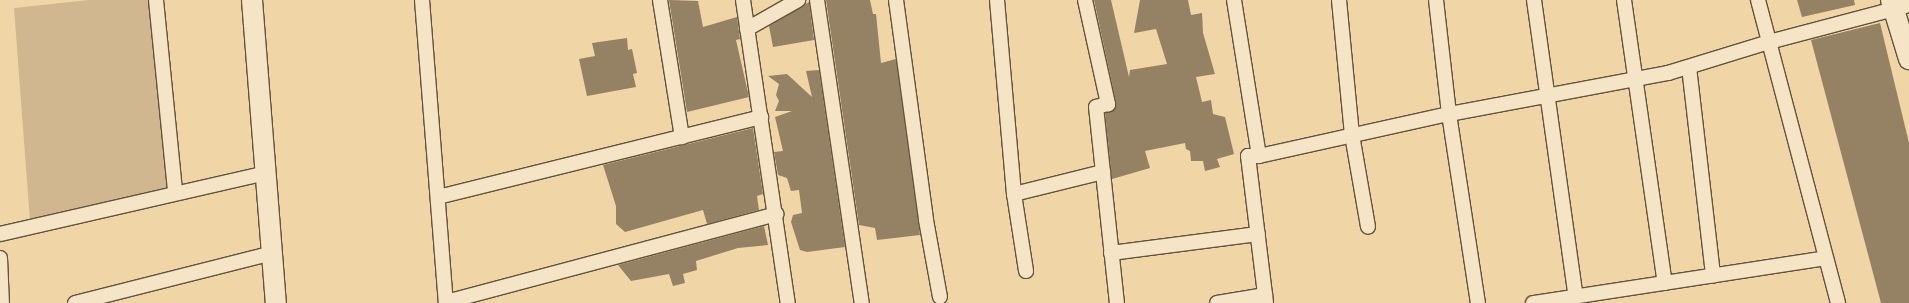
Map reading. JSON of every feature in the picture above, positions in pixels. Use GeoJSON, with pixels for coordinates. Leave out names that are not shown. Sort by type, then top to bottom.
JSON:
{"type":"FeatureCollection","features":[{"type":"Feature","properties":{"kind":"main road"},"geometry":{"type":"LineString","coordinates":[[252,0],[267,173],[276,303]]}},
{"type":"Feature","properties":{"kind":"main road"},"geometry":{"type":"LineString","coordinates":[[1898,5],[1909,59]]}},
{"type":"Feature","properties":{"kind":"street"},"geometry":{"type":"LineString","coordinates":[[156,0],[175,192]]}},
{"type":"Feature","properties":{"kind":"street"},"geometry":{"type":"LineString","coordinates":[[422,0],[446,302],[776,214]]}},
{"type":"Feature","properties":{"kind":"street"},"geometry":{"type":"LineString","coordinates":[[660,0],[682,137]]}},
{"type":"Feature","properties":{"kind":"street"},"geometry":{"type":"LineString","coordinates":[[743,0],[776,214],[788,303]]}},
{"type":"Feature","properties":{"kind":"street"},"geometry":{"type":"LineString","coordinates":[[747,29],[798,0]]}},
{"type":"Feature","properties":{"kind":"street"},"geometry":{"type":"LineString","coordinates":[[817,0],[862,303]]}},
{"type":"Feature","properties":{"kind":"street"},"geometry":{"type":"LineString","coordinates":[[896,0],[926,220],[940,297]]}},
{"type":"Feature","properties":{"kind":"street"},"geometry":{"type":"LineString","coordinates":[[996,0],[1014,194],[1026,271]]}},
{"type":"Feature","properties":{"kind":"street"},"geometry":{"type":"LineString","coordinates":[[1085,0],[1108,104],[1096,107],[1116,303]]}},
{"type":"Feature","properties":{"kind":"street"},"geometry":{"type":"LineString","coordinates":[[1234,0],[1259,156]]}},
{"type":"Feature","properties":{"kind":"street"},"geometry":{"type":"LineString","coordinates":[[1339,0],[1352,135],[1368,227]]}},
{"type":"Feature","properties":{"kind":"street"},"geometry":{"type":"LineString","coordinates":[[1436,0],[1449,114],[1478,303]]}},
{"type":"Feature","properties":{"kind":"street"},"geometry":{"type":"LineString","coordinates":[[1534,0],[1576,297]]}},
{"type":"Feature","properties":{"kind":"street"},"geometry":{"type":"LineString","coordinates":[[1624,0],[1665,283]]}},
{"type":"Feature","properties":{"kind":"street"},"geometry":{"type":"LineString","coordinates":[[1758,0],[1838,303]]}},
{"type":"Feature","properties":{"kind":"street"},"geometry":{"type":"LineString","coordinates":[[1217,303],[1266,299],[1248,156],[1259,156],[1449,114],[1636,79],[1689,67],[1769,42],[1898,5]]}},
{"type":"Feature","properties":{"kind":"street"},"geometry":{"type":"LineString","coordinates":[[1689,67],[1714,276]]}},
{"type":"Feature","properties":{"kind":"street"},"geometry":{"type":"LineString","coordinates":[[438,197],[761,117]]}},
{"type":"Feature","properties":{"kind":"street"},"geometry":{"type":"LineString","coordinates":[[1014,194],[1103,172]]}},
{"type":"Feature","properties":{"kind":"street"},"geometry":{"type":"LineString","coordinates":[[0,234],[175,192],[267,173]]}},
{"type":"Feature","properties":{"kind":"street"},"geometry":{"type":"LineString","coordinates":[[1111,253],[1258,234]]}},
{"type":"Feature","properties":{"kind":"street"},"geometry":{"type":"LineString","coordinates":[[76,303],[273,253]]}},
{"type":"Feature","properties":{"kind":"street"},"geometry":{"type":"LineString","coordinates":[[0,258],[2,303]]}},
{"type":"Feature","properties":{"kind":"street"},"geometry":{"type":"LineString","coordinates":[[1533,303],[1826,258]]}},
{"type":"Feature","properties":{"kind":"shaded area"},"geometry":{"type":"Polygon","coordinates":[[[89,0],[152,0],[175,192],[30,221],[14,8],[89,0]]]}},
{"type":"Feature","properties":{"kind":"building"},"geometry":{"type":"Polygon","coordinates":[[[669,0],[698,1],[703,27],[737,17],[740,39],[736,40],[749,97],[687,112],[669,0]]]}},
{"type":"Feature","properties":{"kind":"building"},"geometry":{"type":"Polygon","coordinates":[[[826,0],[870,0],[873,14],[876,14],[881,63],[896,59],[920,235],[877,240],[875,228],[859,225],[826,0]]]}},
{"type":"Feature","properties":{"kind":"building"},"geometry":{"type":"Polygon","coordinates":[[[1094,0],[1111,0],[1129,77],[1130,70],[1167,64],[1156,29],[1134,33],[1140,0],[1188,0],[1191,15],[1202,13],[1203,33],[1215,74],[1196,77],[1202,102],[1211,100],[1213,114],[1225,117],[1234,154],[1217,159],[1220,167],[1205,171],[1203,161],[1191,161],[1190,151],[1186,149],[1185,143],[1145,151],[1150,168],[1112,179],[1105,113],[1114,110],[1116,102],[1094,0]]]}},
{"type":"Feature","properties":{"kind":"building"},"geometry":{"type":"Polygon","coordinates":[[[1797,0],[1854,0],[1855,5],[1802,17],[1797,0]]]}},
{"type":"Feature","properties":{"kind":"building"},"geometry":{"type":"Polygon","coordinates":[[[809,2],[814,40],[773,47],[769,26],[809,2]]]}},
{"type":"Feature","properties":{"kind":"building"},"geometry":{"type":"Polygon","coordinates":[[[1880,23],[1909,143],[1909,303],[1881,303],[1811,40],[1880,23]]]}},
{"type":"Feature","properties":{"kind":"building"},"geometry":{"type":"Polygon","coordinates":[[[627,38],[628,50],[632,49],[637,73],[633,74],[636,87],[587,96],[579,59],[595,56],[592,43],[627,38]]]}},
{"type":"Feature","properties":{"kind":"building"},"geometry":{"type":"Polygon","coordinates":[[[819,70],[845,247],[807,252],[800,250],[791,222],[793,215],[802,213],[799,190],[791,191],[787,178],[778,175],[774,152],[783,151],[775,117],[792,111],[775,111],[779,101],[776,95],[779,84],[768,76],[787,74],[812,97],[806,71],[819,70]]]}},
{"type":"Feature","properties":{"kind":"building"},"geometry":{"type":"Polygon","coordinates":[[[753,128],[763,194],[757,196],[759,210],[707,224],[703,210],[625,232],[616,224],[616,206],[603,165],[753,128]]]}},
{"type":"Feature","properties":{"kind":"building"},"geometry":{"type":"Polygon","coordinates":[[[764,226],[768,245],[738,248],[696,261],[697,270],[683,274],[685,283],[673,286],[669,274],[631,281],[618,265],[764,226]]]}}]}
